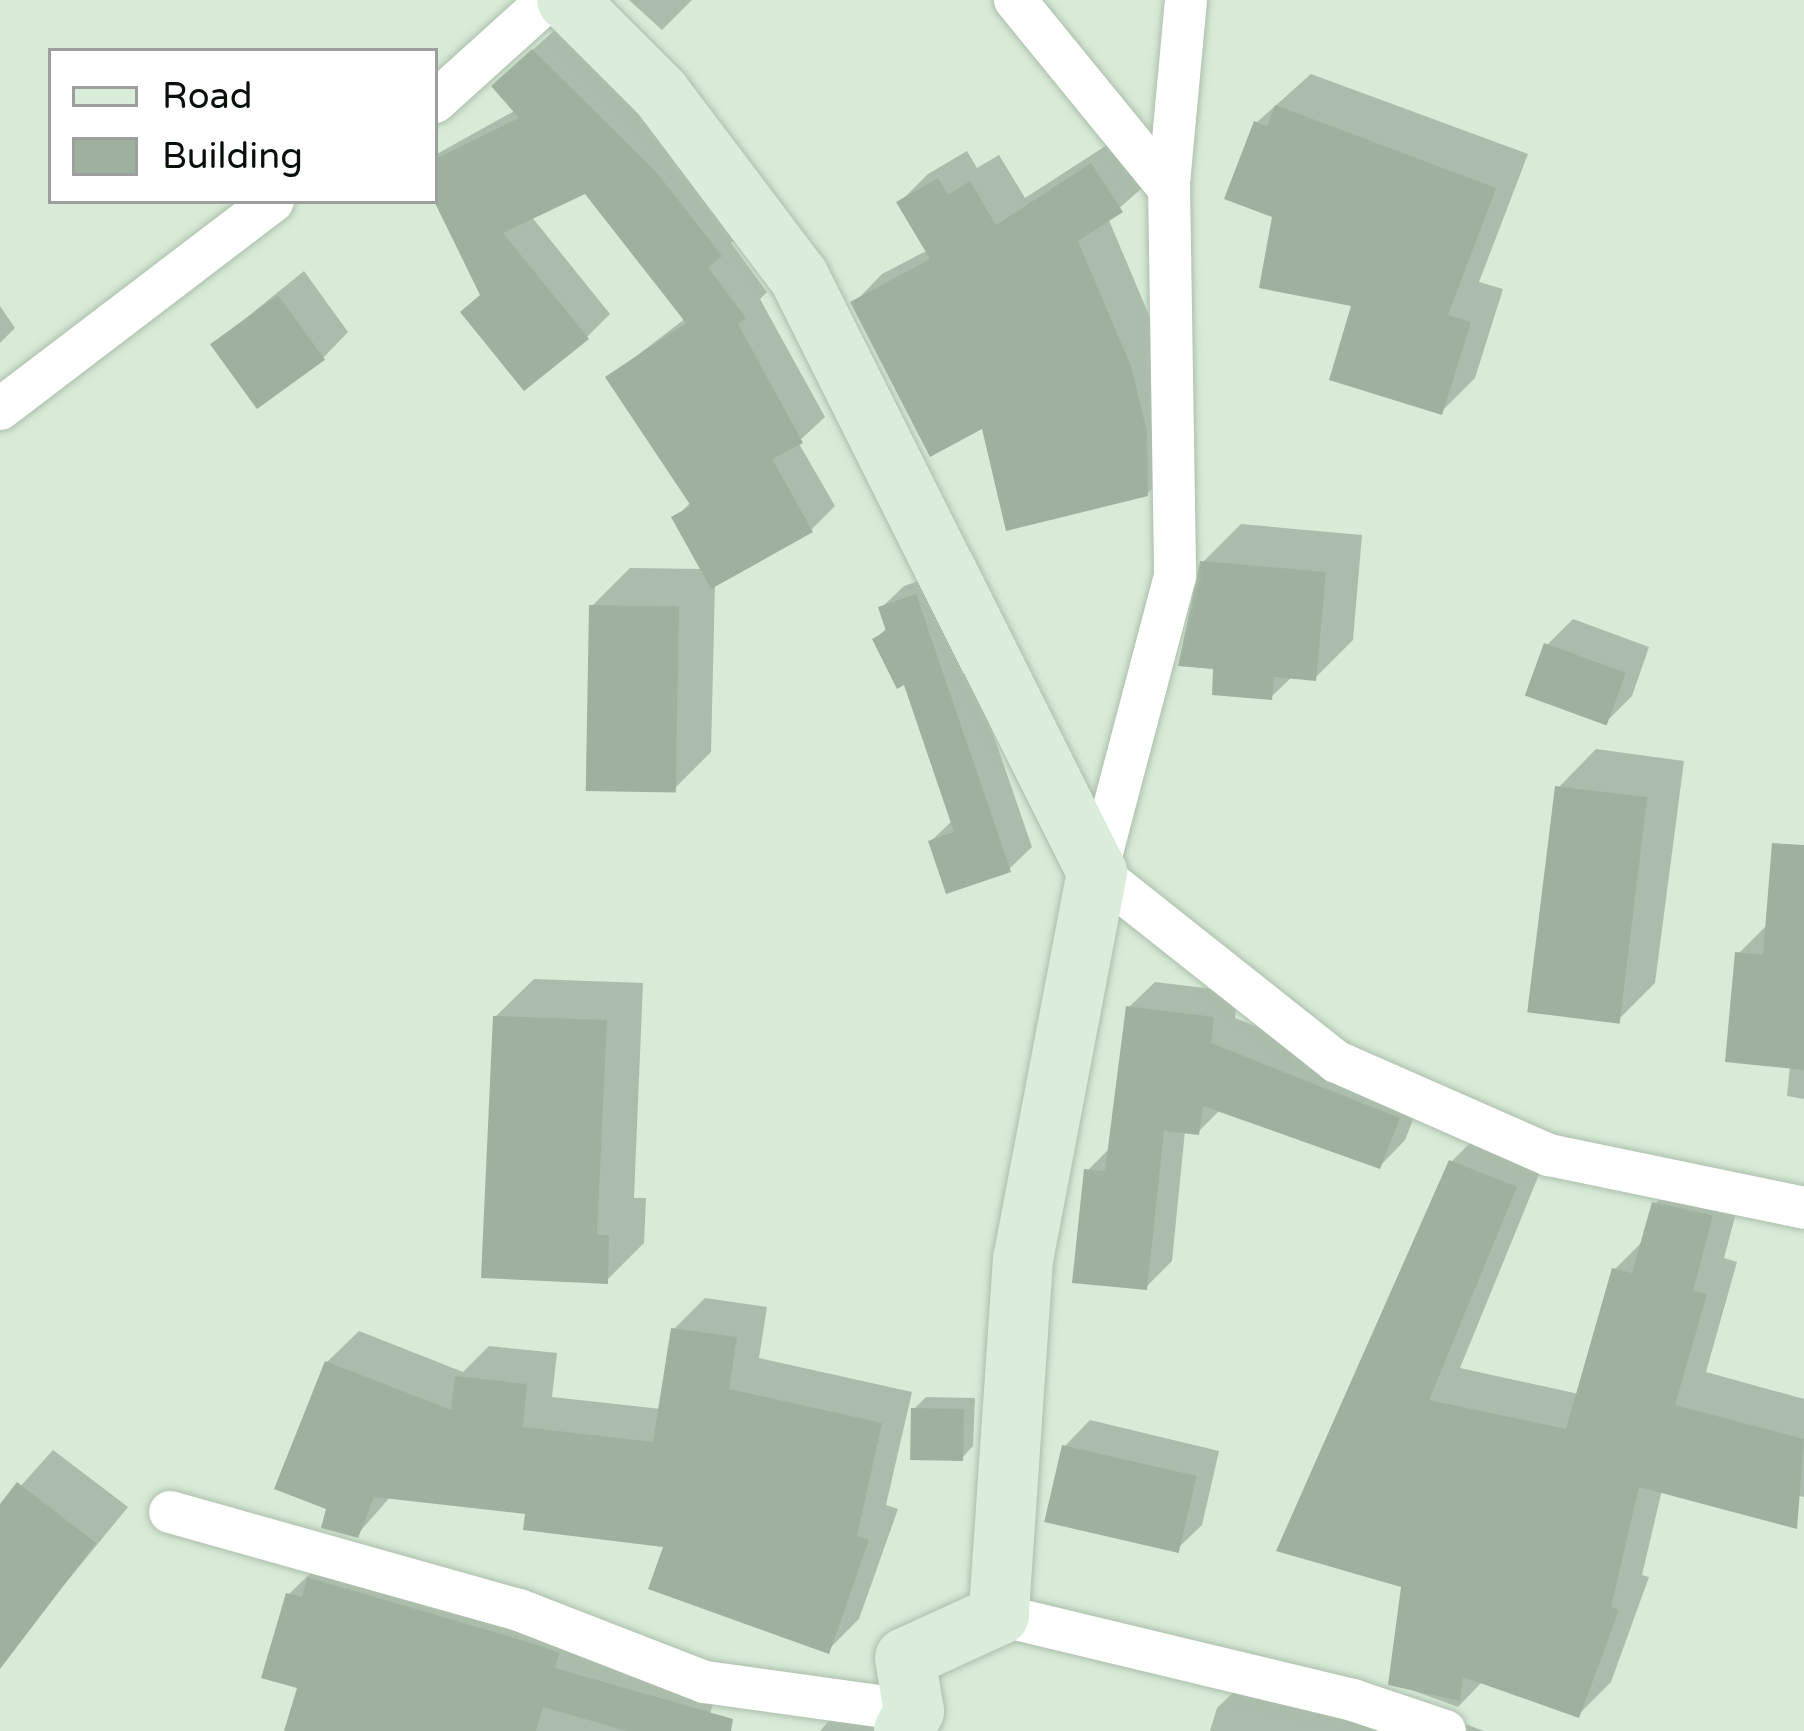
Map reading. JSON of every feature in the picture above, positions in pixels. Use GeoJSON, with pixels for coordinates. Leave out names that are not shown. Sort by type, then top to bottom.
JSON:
{"type":"FeatureCollection","features":[{"type":"Feature","properties":{"kind":"street"},"geometry":{"type":"LineString","coordinates":[[438,99],[548,0]]}},
{"type":"Feature","properties":{"kind":"street"},"geometry":{"type":"LineString","coordinates":[[567,0],[661,94],[800,277],[1096,872],[1336,1062],[1549,1155],[1804,1208]]}},
{"type":"Feature","properties":{"kind":"street"},"geometry":{"type":"LineString","coordinates":[[1015,0],[1169,189]]}},
{"type":"Feature","properties":{"kind":"street"},"geometry":{"type":"LineString","coordinates":[[999,1615],[1022,1259],[1096,872],[1175,576],[1169,189],[1186,0]]}},
{"type":"Feature","properties":{"kind":"street"},"geometry":{"type":"LineString","coordinates":[[0,409],[269,204]]}},
{"type":"Feature","properties":{"kind":"street"},"geometry":{"type":"LineString","coordinates":[[170,1513],[519,1610],[705,1682],[909,1721],[905,1658],[999,1615],[1353,1700],[1445,1731]]}},
{"type":"Feature","properties":{"kind":"building"},"geometry":{"type":"Polygon","coordinates":[[[532,49],[657,173],[722,256],[708,267],[746,318],[738,324],[803,443],[772,459],[813,532],[711,589],[671,517],[691,506],[605,377],[686,323],[585,194],[503,233],[589,339],[524,391],[460,312],[480,295],[435,204],[438,158],[519,118],[491,86],[532,49]]]}},
{"type":"Feature","properties":{"kind":"building"},"geometry":{"type":"Polygon","coordinates":[[[1275,105],[1496,188],[1448,315],[1471,322],[1442,415],[1329,380],[1351,306],[1259,288],[1272,217],[1224,199],[1254,121],[1267,126],[1275,105]]]}},
{"type":"Feature","properties":{"kind":"building"},"geometry":{"type":"Polygon","coordinates":[[[1091,163],[1123,212],[1078,241],[1132,369],[1147,433],[1148,496],[1006,531],[982,429],[930,457],[850,302],[930,259],[896,202],[938,178],[948,195],[970,181],[996,225],[1091,163]]]}},
{"type":"Feature","properties":{"kind":"building"},"geometry":{"type":"Polygon","coordinates":[[[278,295],[325,360],[257,409],[210,344],[278,295]]]}},
{"type":"Feature","properties":{"kind":"building"},"geometry":{"type":"Polygon","coordinates":[[[1200,561],[1326,572],[1316,681],[1274,677],[1272,700],[1212,695],[1213,669],[1178,666],[1200,561]]]}},
{"type":"Feature","properties":{"kind":"building"},"geometry":{"type":"Polygon","coordinates":[[[916,594],[1011,872],[946,894],[928,841],[954,832],[904,685],[897,689],[872,639],[886,631],[878,607],[916,594]]]}},
{"type":"Feature","properties":{"kind":"building"},"geometry":{"type":"Polygon","coordinates":[[[589,605],[679,607],[676,793],[586,791],[589,605]]]}},
{"type":"Feature","properties":{"kind":"building"},"geometry":{"type":"Polygon","coordinates":[[[1544,643],[1626,673],[1607,725],[1525,696],[1544,643]]]}},
{"type":"Feature","properties":{"kind":"building"},"geometry":{"type":"Polygon","coordinates":[[[1555,786],[1647,797],[1620,1024],[1527,1012],[1555,786]]]}},
{"type":"Feature","properties":{"kind":"building"},"geometry":{"type":"Polygon","coordinates":[[[1772,843],[1804,845],[1804,1070],[1725,1062],[1735,952],[1763,955],[1772,843]]]}},
{"type":"Feature","properties":{"kind":"building"},"geometry":{"type":"Polygon","coordinates":[[[1126,1006],[1214,1017],[1211,1043],[1400,1118],[1380,1169],[1203,1106],[1199,1135],[1164,1131],[1147,1290],[1072,1283],[1084,1169],[1105,1171],[1126,1006]]]}},
{"type":"Feature","properties":{"kind":"building"},"geometry":{"type":"Polygon","coordinates":[[[493,1016],[607,1020],[597,1235],[609,1235],[608,1284],[481,1278],[493,1016]]]}},
{"type":"Feature","properties":{"kind":"building"},"geometry":{"type":"Polygon","coordinates":[[[1449,1160],[1517,1187],[1429,1400],[1566,1429],[1612,1268],[1632,1273],[1652,1202],[1713,1215],[1693,1291],[1707,1294],[1675,1405],[1804,1439],[1797,1529],[1639,1487],[1611,1607],[1619,1610],[1579,1718],[1463,1677],[1460,1701],[1388,1685],[1401,1587],[1276,1551],[1449,1160]]]}},
{"type":"Feature","properties":{"kind":"building"},"geometry":{"type":"Polygon","coordinates":[[[671,1328],[737,1337],[729,1389],[882,1423],[857,1536],[869,1540],[829,1654],[648,1589],[663,1547],[523,1530],[525,1514],[374,1497],[358,1538],[321,1528],[326,1509],[274,1489],[325,1361],[451,1410],[455,1376],[527,1384],[523,1427],[653,1442],[671,1328]]]}},
{"type":"Feature","properties":{"kind":"building"},"geometry":{"type":"Polygon","coordinates":[[[911,1408],[964,1409],[963,1461],[910,1460],[911,1408]]]}},
{"type":"Feature","properties":{"kind":"building"},"geometry":{"type":"Polygon","coordinates":[[[1062,1445],[1196,1476],[1179,1553],[1044,1522],[1062,1445]]]}},
{"type":"Feature","properties":{"kind":"building"},"geometry":{"type":"Polygon","coordinates":[[[17,1482],[96,1543],[0,1669],[0,1504],[17,1482]]]}},
{"type":"Feature","properties":{"kind":"building"},"geometry":{"type":"Polygon","coordinates":[[[307,1577],[538,1645],[559,1653],[555,1668],[733,1719],[731,1731],[627,1731],[543,1707],[536,1731],[284,1731],[297,1688],[261,1678],[286,1593],[302,1597],[307,1577]]]}}]}
